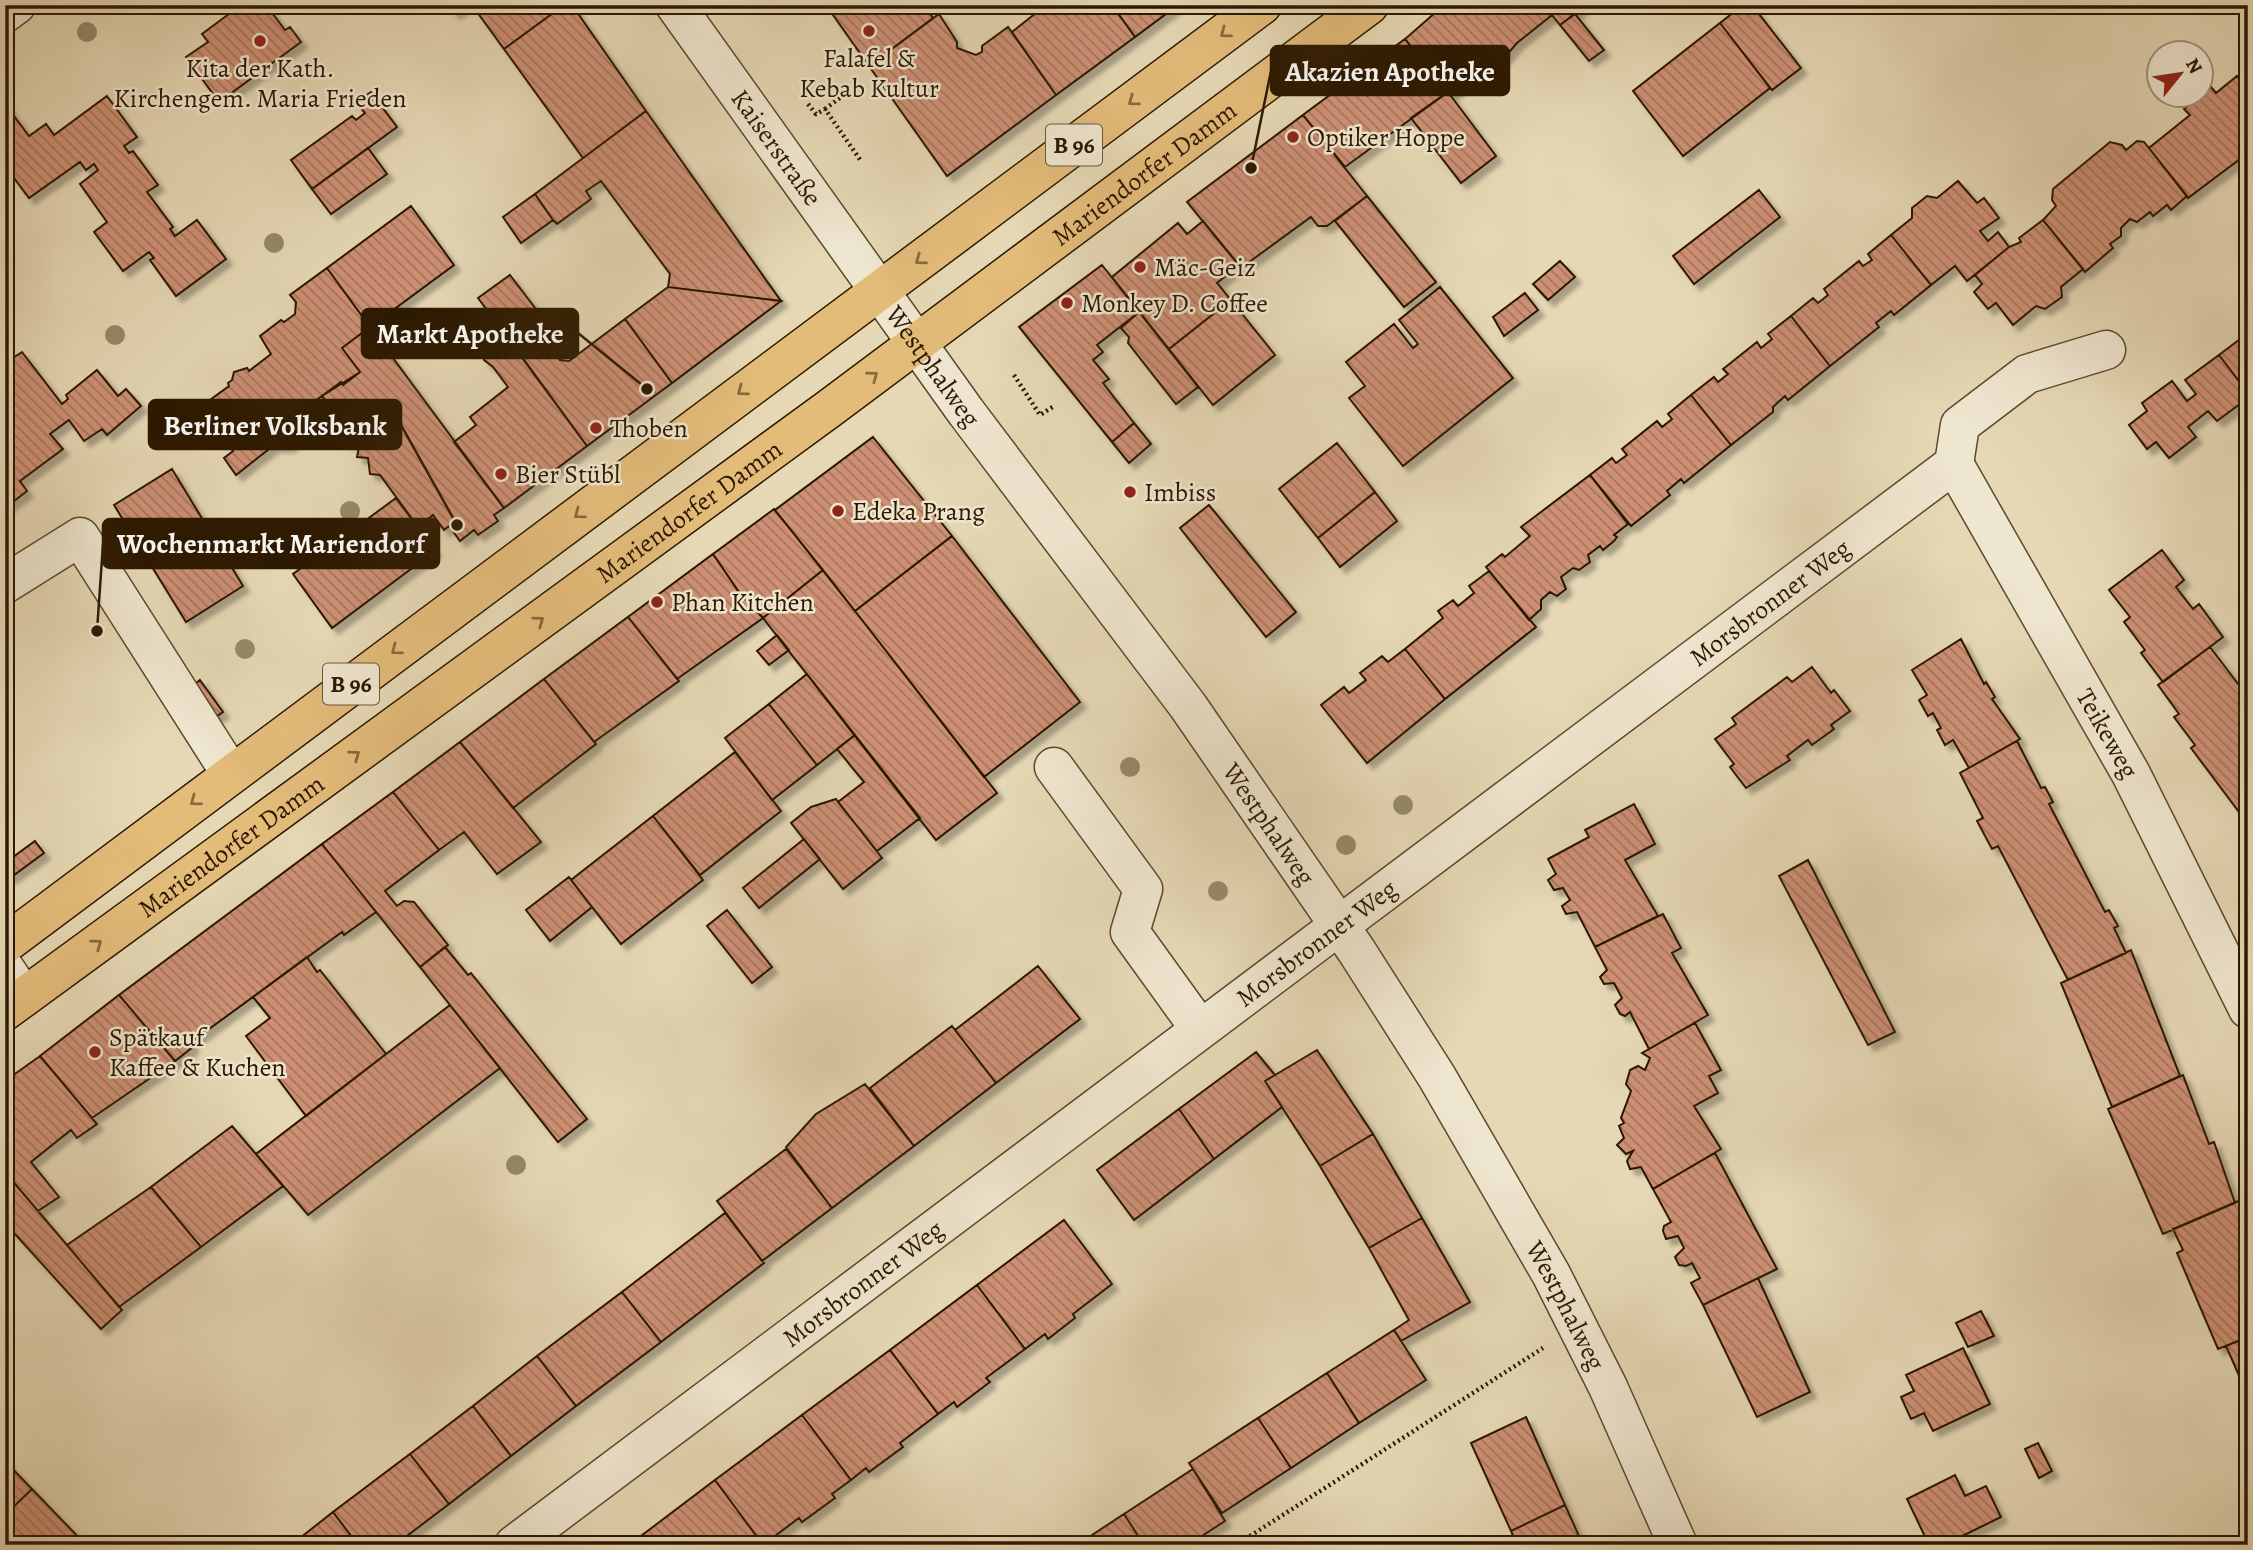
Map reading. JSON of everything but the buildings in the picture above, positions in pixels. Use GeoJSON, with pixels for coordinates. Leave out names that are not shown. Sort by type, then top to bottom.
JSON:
{"type":"FeatureCollection","features":[{"type":"Feature","properties":{"kind":"main road","name":"B 96"},"geometry":{"type":"LineString","coordinates":[[5,944],[1262,5]]}},
{"type":"Feature","properties":{"kind":"main road","name":"Mariendorfer Damm"},"geometry":{"type":"LineString","coordinates":[[11,992],[917,343],[1369,5]]}},
{"type":"Feature","properties":{"kind":"street"},"geometry":{"type":"LineString","coordinates":[[5,13],[16,5]]}},
{"type":"Feature","properties":{"kind":"street","name":"Kaiserstraße"},"geometry":{"type":"LineString","coordinates":[[675,5],[878,290]]}},
{"type":"Feature","properties":{"kind":"street","name":"Westphalweg"},"geometry":{"type":"LineString","coordinates":[[878,290],[1065,545],[1188,706],[1339,925],[1437,1077],[1545,1263],[1602,1376],[1678,1545]]}},
{"type":"Feature","properties":{"kind":"street"},"geometry":{"type":"LineString","coordinates":[[1954,464],[1961,425],[2027,374],[2106,350]]}},
{"type":"Feature","properties":{"kind":"street","name":"Morsbronner Weg"},"geometry":{"type":"LineString","coordinates":[[514,1545],[1954,464]]}},
{"type":"Feature","properties":{"kind":"street","name":"Teikeweg"},"geometry":{"type":"LineString","coordinates":[[1954,464],[2131,774],[2248,1009]]}},
{"type":"Feature","properties":{"kind":"street"},"geometry":{"type":"LineString","coordinates":[[5,584],[80,537],[231,774]]}},
{"type":"Feature","properties":{"kind":"street"},"geometry":{"type":"LineString","coordinates":[[1054,767],[1143,889],[1130,932],[1200,1029]]}},
{"type":"Feature","properties":{"kind":"path"},"geometry":{"type":"LineString","coordinates":[[808,104],[816,114],[841,97]]}},
{"type":"Feature","properties":{"kind":"path"},"geometry":{"type":"LineString","coordinates":[[825,108],[861,161]]}},
{"type":"Feature","properties":{"kind":"path"},"geometry":{"type":"LineString","coordinates":[[1014,375],[1040,415],[1054,406]]}},
{"type":"Feature","properties":{"kind":"path"},"geometry":{"type":"LineString","coordinates":[[1236,1545],[1547,1346]]}},
{"type":"Feature","properties":{"kind":"place","name":"Falafel & Kebab Kultur"},"geometry":{"type":"Point","coordinates":[869,31]}},
{"type":"Feature","properties":{"kind":"place","name":"Kita der Kath. Kirchengem. Maria Frieden"},"geometry":{"type":"Point","coordinates":[260,41]}},
{"type":"Feature","properties":{"kind":"place","name":"Optiker Hoppe"},"geometry":{"type":"Point","coordinates":[1293,137]}},
{"type":"Feature","properties":{"kind":"place","name":"Akazien Apotheke"},"geometry":{"type":"Point","coordinates":[1251,168]}},
{"type":"Feature","properties":{"kind":"place","name":"Mäc-Geiz"},"geometry":{"type":"Point","coordinates":[1140,267]}},
{"type":"Feature","properties":{"kind":"place","name":"Monkey D. Coffee"},"geometry":{"type":"Point","coordinates":[1067,303]}},
{"type":"Feature","properties":{"kind":"place","name":"Markt Apotheke"},"geometry":{"type":"Point","coordinates":[647,389]}},
{"type":"Feature","properties":{"kind":"place","name":"Thoben"},"geometry":{"type":"Point","coordinates":[596,428]}},
{"type":"Feature","properties":{"kind":"place","name":"Bier Stübl"},"geometry":{"type":"Point","coordinates":[501,474]}},
{"type":"Feature","properties":{"kind":"place","name":"Imbiss"},"geometry":{"type":"Point","coordinates":[1130,492]}},
{"type":"Feature","properties":{"kind":"place","name":"Edeka Prang"},"geometry":{"type":"Point","coordinates":[838,511]}},
{"type":"Feature","properties":{"kind":"place","name":"Berliner Volksbank"},"geometry":{"type":"Point","coordinates":[457,525]}},
{"type":"Feature","properties":{"kind":"place","name":"Phan Kitchen"},"geometry":{"type":"Point","coordinates":[657,602]}},
{"type":"Feature","properties":{"kind":"place","name":"Wochenmarkt Mariendorf"},"geometry":{"type":"Point","coordinates":[97,631]}},
{"type":"Feature","properties":{"kind":"place","name":"Spätkauf Kaffee & Kuchen"},"geometry":{"type":"Point","coordinates":[95,1052]}}]}
